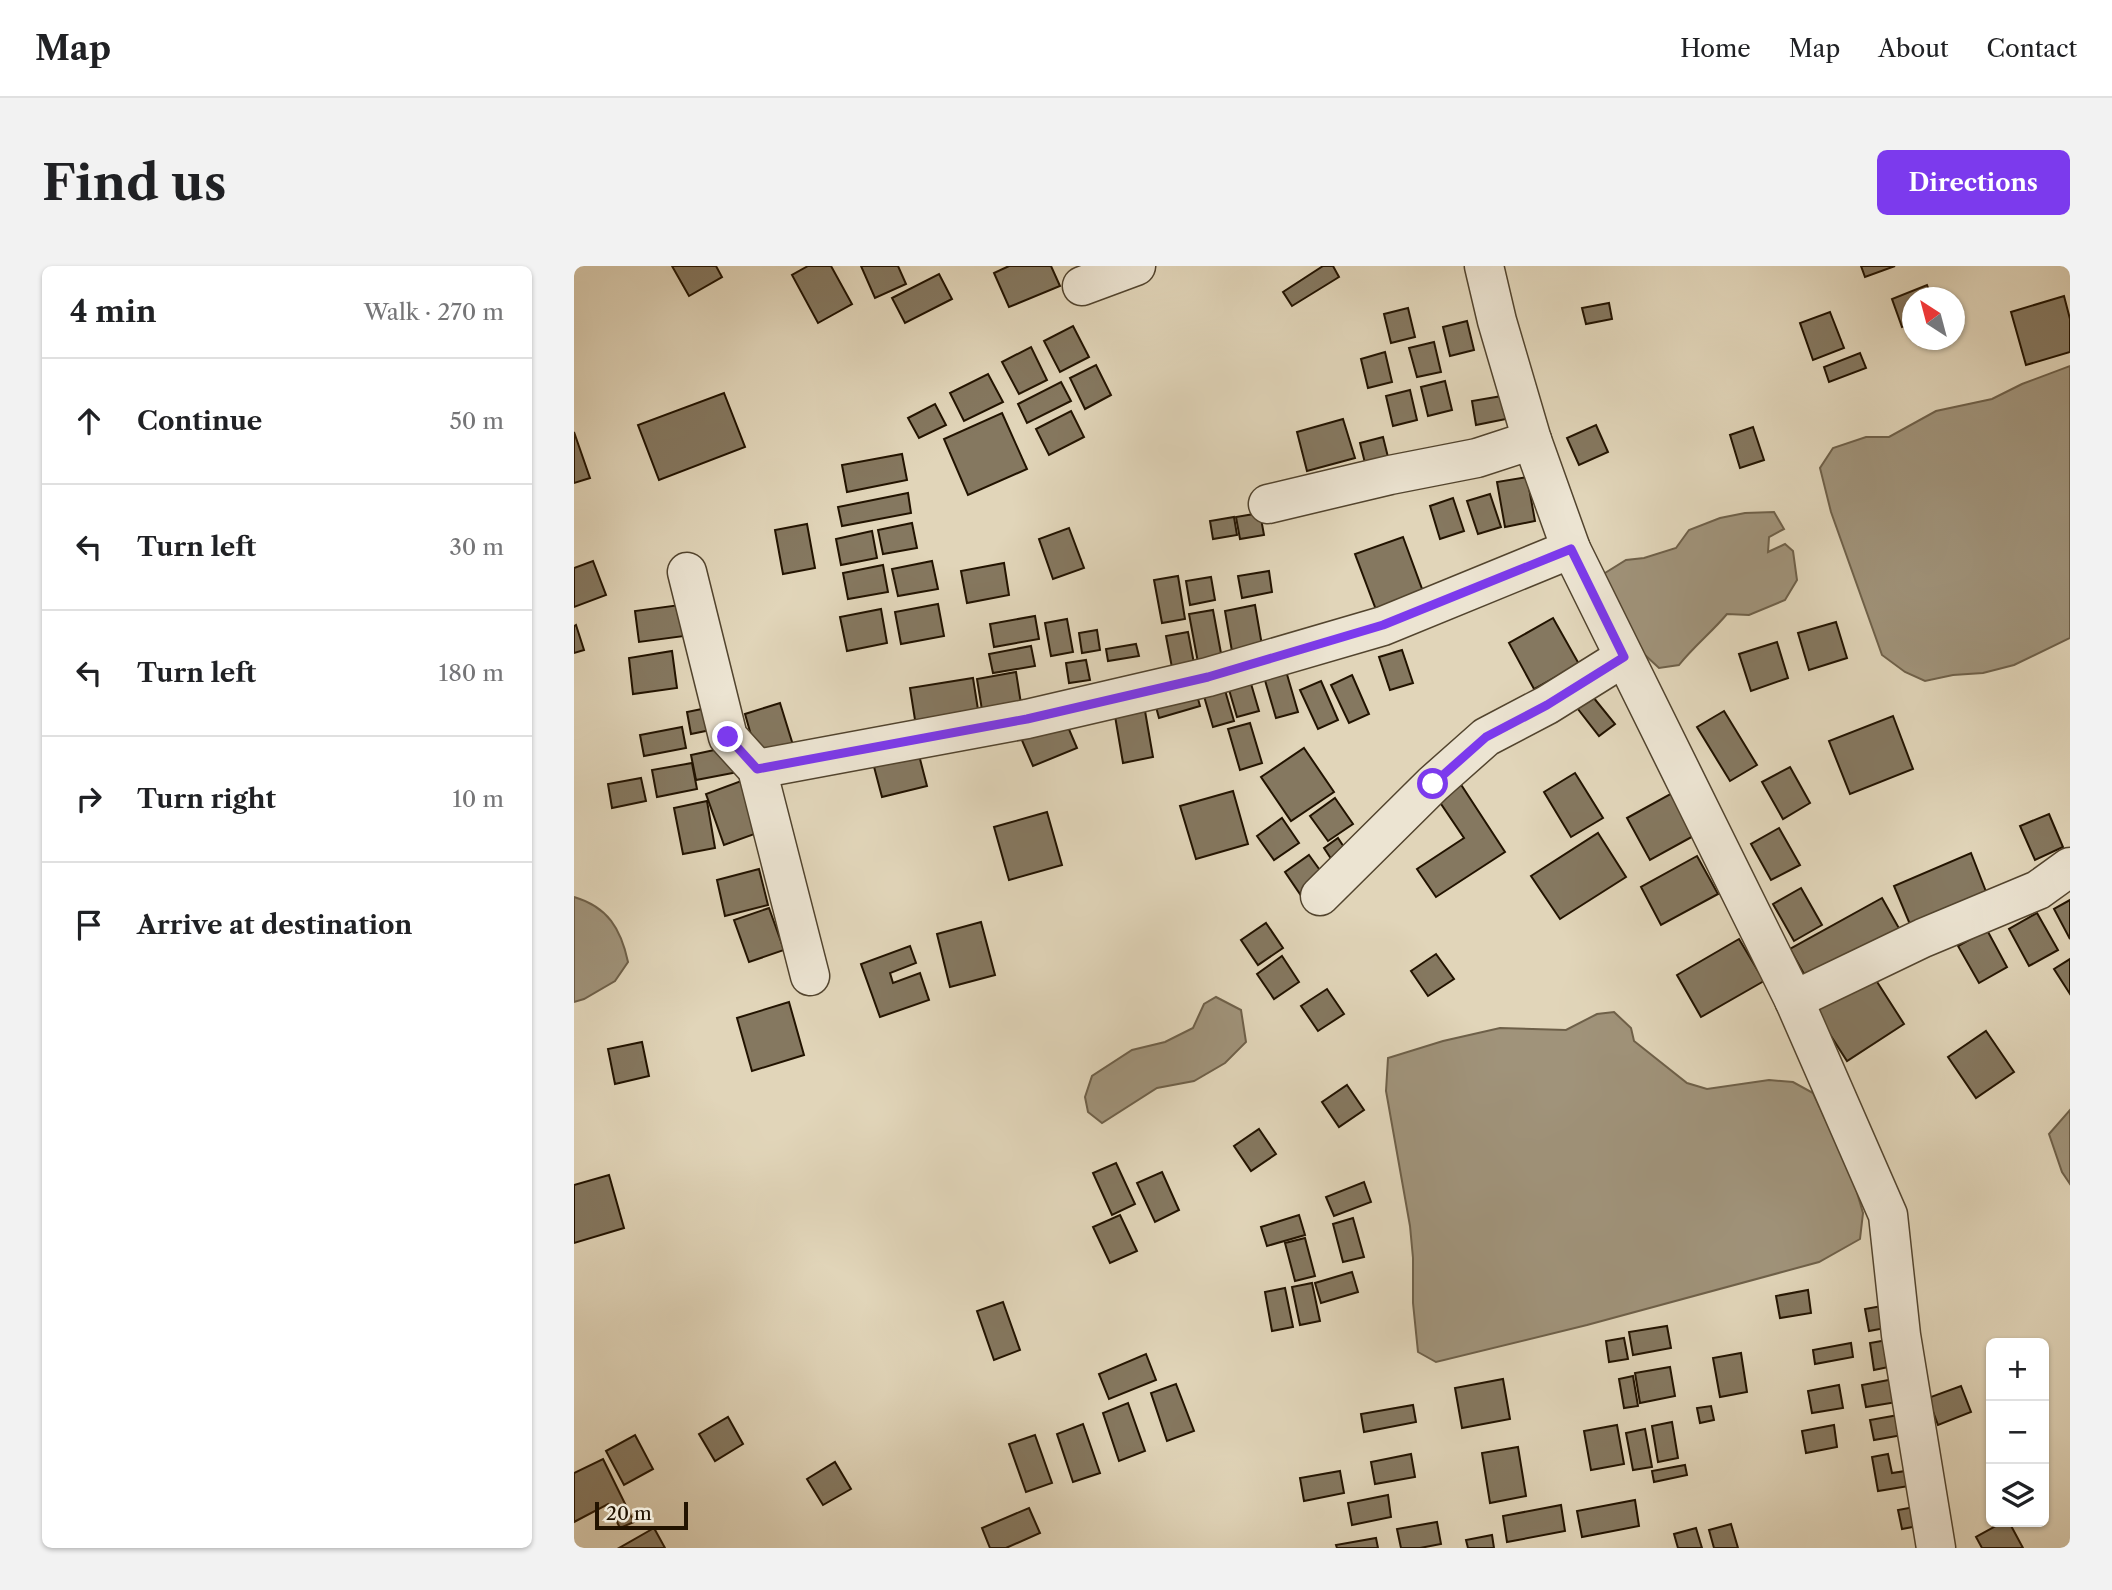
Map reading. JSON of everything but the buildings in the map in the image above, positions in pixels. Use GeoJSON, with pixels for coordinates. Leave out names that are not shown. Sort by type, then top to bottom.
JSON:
{"type":"FeatureCollection","features":[{"type":"Feature","properties":{"kind":"street"},"geometry":{"type":"LineString","coordinates":[[1082,286],[1136,266]]}},
{"type":"Feature","properties":{"kind":"street"},"geometry":{"type":"LineString","coordinates":[[1484,266],[1496,321],[1532,440],[1571,549],[1794,1000],[1888,1215],[1901,1335],[1936,1548]]}},
{"type":"Feature","properties":{"kind":"street"},"geometry":{"type":"LineString","coordinates":[[1268,504],[1477,458],[1532,440]]}},
{"type":"Feature","properties":{"kind":"street"},"geometry":{"type":"LineString","coordinates":[[757,769],[1027,719],[1208,677],[1383,625],[1571,549]]}},
{"type":"Feature","properties":{"kind":"street"},"geometry":{"type":"LineString","coordinates":[[687,572],[728,737],[757,769],[810,976]]}},
{"type":"Feature","properties":{"kind":"street"},"geometry":{"type":"LineString","coordinates":[[1320,896],[1433,784],[1486,737],[1547,705],[1624,657]]}},
{"type":"Feature","properties":{"kind":"street"},"geometry":{"type":"LineString","coordinates":[[1794,1000],[1923,938],[2038,890],[2070,867]]}},
{"type":"Feature","properties":{"kind":"shaded area"},"geometry":{"type":"Polygon","coordinates":[[[2070,366],[2070,638],[2014,665],[1983,673],[1953,675],[1925,681],[1905,672],[1882,655],[1831,512],[1820,468],[1833,448],[1866,437],[1889,437],[1936,411],[1992,399],[2022,384],[2070,366]]]}},
{"type":"Feature","properties":{"kind":"shaded area"},"geometry":{"type":"Polygon","coordinates":[[[1774,512],[1784,529],[1769,537],[1768,552],[1785,544],[1793,551],[1797,580],[1785,600],[1749,615],[1727,614],[1679,665],[1659,668],[1644,654],[1605,591],[1605,573],[1626,560],[1644,558],[1676,548],[1689,530],[1720,518],[1745,513],[1774,512]]]}},
{"type":"Feature","properties":{"kind":"shaded area"},"geometry":{"type":"Polygon","coordinates":[[[574,897],[596,907],[611,921],[621,939],[628,962],[615,981],[574,1002],[574,897]]]}},
{"type":"Feature","properties":{"kind":"shaded area"},"geometry":{"type":"Polygon","coordinates":[[[1216,997],[1241,1010],[1246,1042],[1225,1063],[1194,1081],[1157,1088],[1102,1123],[1088,1112],[1085,1097],[1092,1076],[1132,1050],[1165,1042],[1193,1028],[1204,1004],[1216,997]]]}},
{"type":"Feature","properties":{"kind":"shaded area"},"geometry":{"type":"Polygon","coordinates":[[[1614,1012],[1631,1028],[1634,1041],[1687,1083],[1707,1089],[1769,1080],[1793,1082],[1813,1093],[1853,1179],[1863,1213],[1860,1239],[1819,1262],[1587,1325],[1436,1362],[1418,1352],[1410,1226],[1386,1091],[1388,1058],[1443,1041],[1500,1028],[1566,1030],[1597,1014],[1614,1012]]]}},
{"type":"Feature","properties":{"kind":"shaded area"},"geometry":{"type":"Polygon","coordinates":[[[2070,1110],[2070,1184],[2062,1172],[2049,1134],[2070,1110]]]}},
{"type":"Feature","properties":{"kind":"route"},"geometry":{"type":"LineString","coordinates":[[728,737],[757,769],[1027,719],[1208,677],[1383,625],[1571,549],[1624,657],[1547,705],[1486,737],[1433,784]]}}]}
